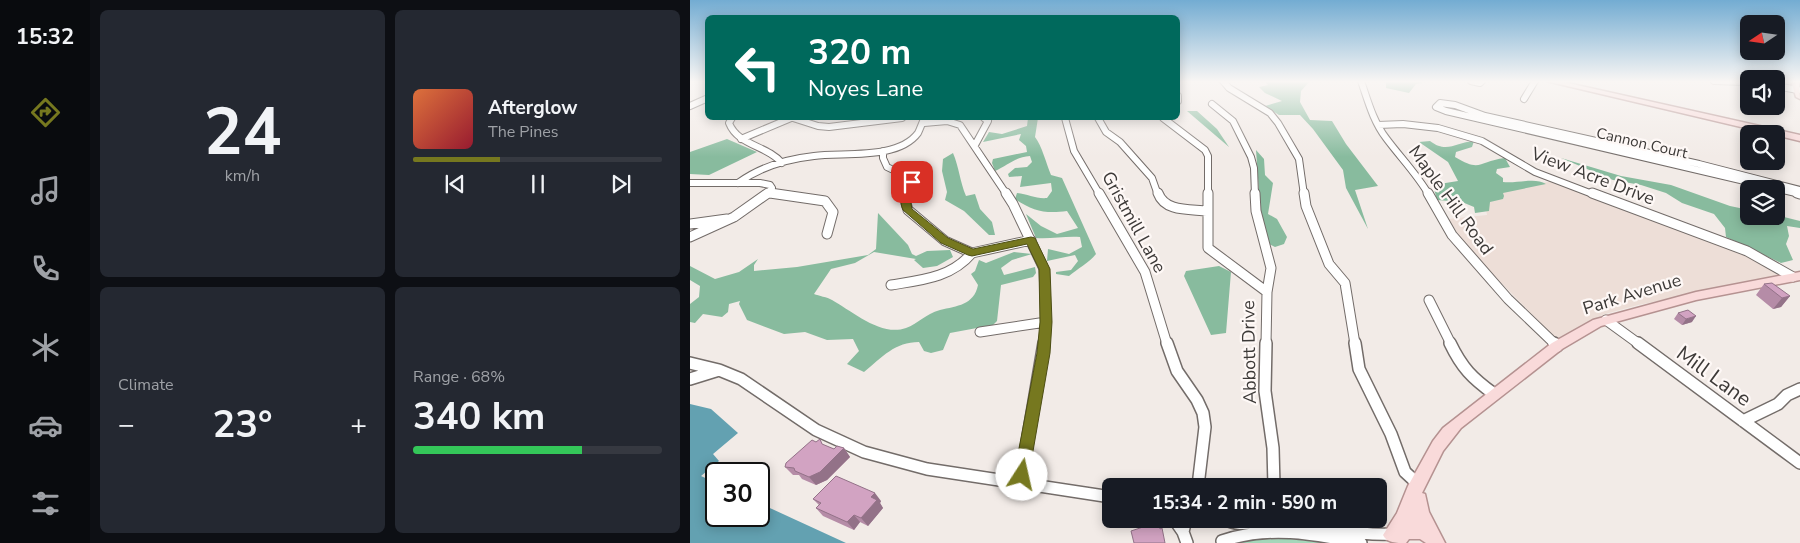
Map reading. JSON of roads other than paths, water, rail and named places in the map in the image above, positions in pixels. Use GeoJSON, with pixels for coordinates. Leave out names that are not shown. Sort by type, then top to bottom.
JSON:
{"type":"FeatureCollection","features":[{"type":"Feature","properties":{"kind":"main road"},"geometry":{"type":"LineString","coordinates":[[1661,106],[1800,138]]}},
{"type":"Feature","properties":{"kind":"main road","name":"Park Avenue"},"geometry":{"type":"LineString","coordinates":[[1400,535],[1403,519],[1416,491],[1438,446],[1448,432],[1557,346],[1583,330],[1606,320],[1696,296],[1796,277]]}},
{"type":"Feature","properties":{"kind":"main road"},"geometry":{"type":"LineString","coordinates":[[1416,491],[1421,513],[1434,539]]}},
{"type":"Feature","properties":{"kind":"main road"},"geometry":{"type":"LineString","coordinates":[[1400,535],[1418,529],[1434,539]]}},
{"type":"Feature","properties":{"kind":"street"},"geometry":{"type":"LineString","coordinates":[[1215,106],[1232,121],[1251,157],[1254,168],[1256,211],[1271,268],[1267,292]]}},
{"type":"Feature","properties":{"kind":"street"},"geometry":{"type":"LineString","coordinates":[[1259,106],[1270,113],[1278,123],[1299,160],[1306,206],[1328,264],[1345,284],[1359,369],[1391,434],[1405,472],[1416,491]]}},
{"type":"Feature","properties":{"kind":"street","name":"Maple Hill Road"},"geometry":{"type":"LineString","coordinates":[[1371,106],[1384,137],[1422,182],[1442,220],[1462,247],[1508,299],[1557,346]]}},
{"type":"Feature","properties":{"kind":"street","name":"Cannon Court"},"geometry":{"type":"LineString","coordinates":[[1437,106],[1446,111],[1505,122],[1799,192]]}},
{"type":"Feature","properties":{"kind":"street","name":"Cannon Court"},"geometry":{"type":"LineString","coordinates":[[1455,106],[1505,122]]}},
{"type":"Feature","properties":{"kind":"street"},"geometry":{"type":"LineString","coordinates":[[731,120],[729,123],[730,130],[741,139],[771,151],[782,164]]}},
{"type":"Feature","properties":{"kind":"street"},"geometry":{"type":"LineString","coordinates":[[741,139],[787,120]]}},
{"type":"Feature","properties":{"kind":"street"},"geometry":{"type":"LineString","coordinates":[[798,120],[829,127],[886,120]]}},
{"type":"Feature","properties":{"kind":"street"},"geometry":{"type":"LineString","coordinates":[[717,184],[812,156],[883,152],[914,139],[924,120],[954,121],[960,125],[1014,204],[1044,269],[1046,322],[1043,353],[1020,484]]}},
{"type":"Feature","properties":{"kind":"street"},"geometry":{"type":"LineString","coordinates":[[975,145],[988,121],[987,120]]}},
{"type":"Feature","properties":{"kind":"street","name":"Gristmill Lane"},"geometry":{"type":"LineString","coordinates":[[1066,120],[1074,151],[1145,272],[1174,364],[1203,412],[1205,427],[1199,478]]}},
{"type":"Feature","properties":{"kind":"street"},"geometry":{"type":"LineString","coordinates":[[1099,120],[1106,132],[1120,142],[1152,178],[1161,201],[1169,208],[1207,211]]}},
{"type":"Feature","properties":{"kind":"street","name":"Abbott Drive"},"geometry":{"type":"LineString","coordinates":[[1164,120],[1203,148],[1208,156],[1208,248],[1267,292],[1265,391],[1273,448],[1274,478]]}},
{"type":"Feature","properties":{"kind":"street","name":"View Acre Drive"},"geometry":{"type":"LineString","coordinates":[[1378,125],[1419,126],[1475,138],[1495,147],[1535,172],[1747,251],[1796,277]]}},
{"type":"Feature","properties":{"kind":"street"},"geometry":{"type":"LineString","coordinates":[[883,152],[884,164],[888,169],[910,178],[912,182],[905,198],[905,205],[908,210],[945,240],[972,253]]}},
{"type":"Feature","properties":{"kind":"street"},"geometry":{"type":"LineString","coordinates":[[753,174],[749,180],[753,183]]}},
{"type":"Feature","properties":{"kind":"street"},"geometry":{"type":"LineString","coordinates":[[738,183],[753,174]]}},
{"type":"Feature","properties":{"kind":"street"},"geometry":{"type":"LineString","coordinates":[[690,183],[753,183],[770,185],[772,188],[768,193],[730,219],[690,238]]}},
{"type":"Feature","properties":{"kind":"street"},"geometry":{"type":"LineString","coordinates":[[768,193],[825,201],[831,205],[834,211],[827,234]]}},
{"type":"Feature","properties":{"kind":"street"},"geometry":{"type":"LineString","coordinates":[[690,224],[730,219]]}},
{"type":"Feature","properties":{"kind":"street"},"geometry":{"type":"LineString","coordinates":[[891,285],[933,278],[951,272],[961,266],[972,253],[1031,240]]}},
{"type":"Feature","properties":{"kind":"street"},"geometry":{"type":"LineString","coordinates":[[1429,300],[1457,357],[1472,378],[1494,394]]}},
{"type":"Feature","properties":{"kind":"street","name":"Mill Lane"},"geometry":{"type":"LineString","coordinates":[[1606,320],[1800,463]]}},
{"type":"Feature","properties":{"kind":"street"},"geometry":{"type":"LineString","coordinates":[[980,332],[1046,322]]}},
{"type":"Feature","properties":{"kind":"street"},"geometry":{"type":"LineString","coordinates":[[690,363],[719,370],[748,383],[816,430],[854,449],[915,467],[1102,496]]}},
{"type":"Feature","properties":{"kind":"street"},"geometry":{"type":"LineString","coordinates":[[690,379],[719,370]]}},
{"type":"Feature","properties":{"kind":"street"},"geometry":{"type":"LineString","coordinates":[[1743,421],[1778,404],[1787,395],[1800,389]]}},
{"type":"Feature","properties":{"kind":"street"},"geometry":{"type":"LineString","coordinates":[[1090,495],[1102,499]]}},
{"type":"Feature","properties":{"kind":"street"},"geometry":{"type":"LineString","coordinates":[[1221,542],[1226,528]]}},
{"type":"Feature","properties":{"kind":"street"},"geometry":{"type":"LineString","coordinates":[[1322,528],[1364,535],[1400,535]]}},
{"type":"Feature","properties":{"kind":"street"},"geometry":{"type":"LineString","coordinates":[[1221,542],[1242,535],[1272,532],[1310,533],[1361,543]]}},
{"type":"Feature","properties":{"kind":"water"},"geometry":{"type":"Polygon","coordinates":[[[690,404],[711,409],[738,433],[713,454],[719,461],[705,462],[705,473],[701,476],[705,478],[705,527],[770,527],[770,508],[846,543],[690,543],[690,404]]]}}]}
